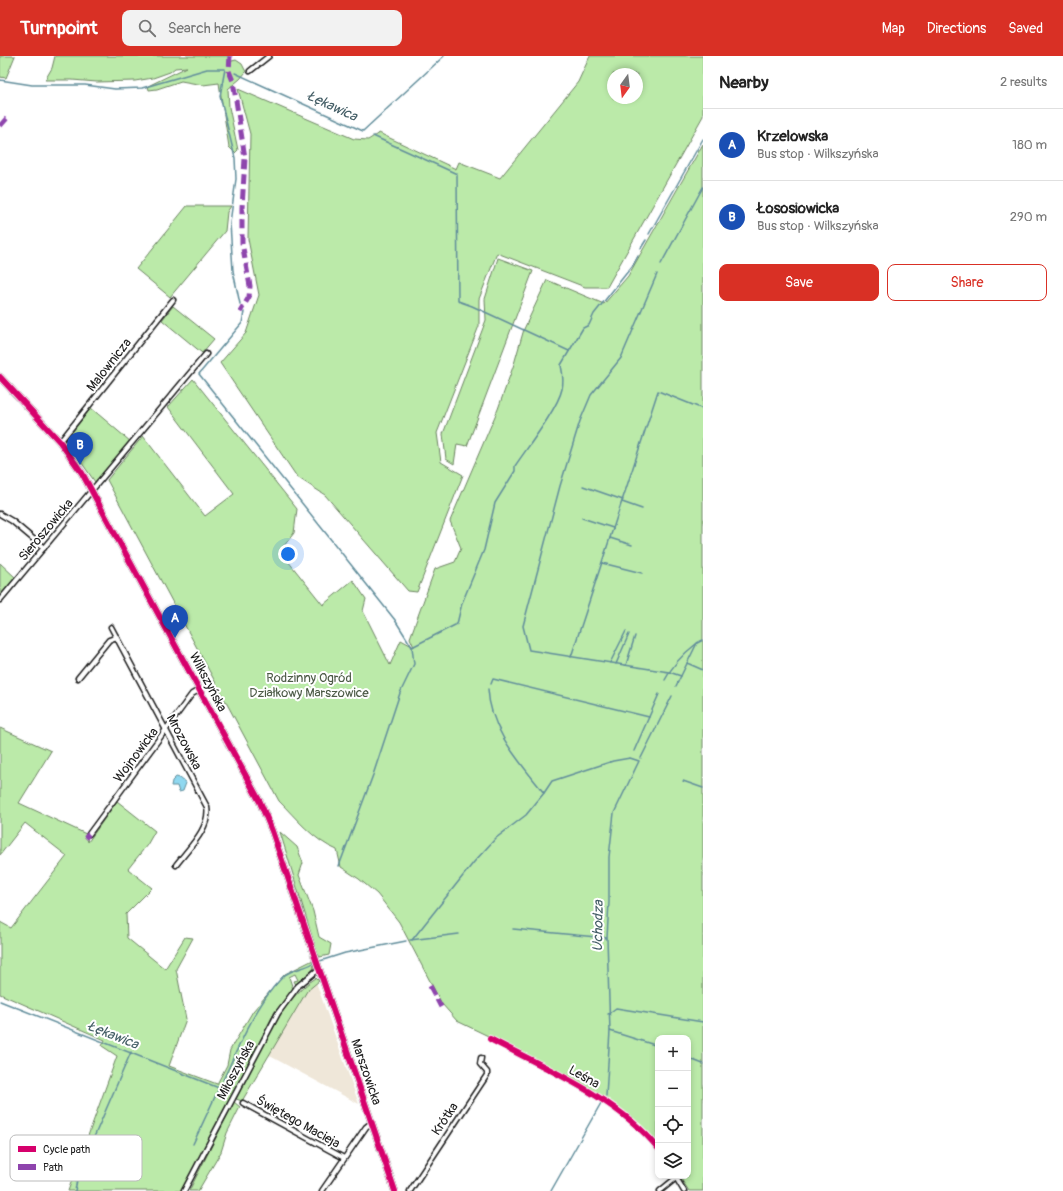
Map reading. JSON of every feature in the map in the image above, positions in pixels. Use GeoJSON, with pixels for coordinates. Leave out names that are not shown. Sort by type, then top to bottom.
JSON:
{"type":"FeatureCollection","features":[{"type":"Feature","properties":{"kind":"street"},"geometry":{"type":"LineString","coordinates":[[250,72],[269,56]]}},
{"type":"Feature","properties":{"kind":"street","name":"Malownicza"},"geometry":{"type":"LineString","coordinates":[[60,442],[173,300]]}},
{"type":"Feature","properties":{"kind":"street","name":"Sieroszowicka"},"geometry":{"type":"LineString","coordinates":[[0,600],[93,491],[206,354]]}},
{"type":"Feature","properties":{"kind":"street","name":"Wilkszyńska"},"geometry":{"type":"LineString","coordinates":[[0,377],[60,442],[93,491],[260,802],[272,831],[316,960]]}},
{"type":"Feature","properties":{"kind":"street"},"geometry":{"type":"LineString","coordinates":[[0,514],[12,521],[44,548]]}},
{"type":"Feature","properties":{"kind":"street","name":"Mrozowska"},"geometry":{"type":"LineString","coordinates":[[111,627],[208,811],[203,828],[176,865]]}},
{"type":"Feature","properties":{"kind":"street"},"geometry":{"type":"LineString","coordinates":[[78,678],[109,640],[117,637]]}},
{"type":"Feature","properties":{"kind":"street","name":"Wojnowicka"},"geometry":{"type":"LineString","coordinates":[[89,834],[192,694],[199,690]]}},
{"type":"Feature","properties":{"kind":"street","name":"Marszowicka"},"geometry":{"type":"LineString","coordinates":[[316,960],[395,1191]]}},
{"type":"Feature","properties":{"kind":"street","name":"Miłoszyńska"},"geometry":{"type":"LineString","coordinates":[[184,1191],[278,1013],[298,986],[319,970]]}},
{"type":"Feature","properties":{"kind":"street","name":"Leśna"},"geometry":{"type":"LineString","coordinates":[[490,1039],[593,1094],[637,1126],[655,1145]]}},
{"type":"Feature","properties":{"kind":"street","name":"Krótka"},"geometry":{"type":"LineString","coordinates":[[410,1191],[486,1075],[487,1072],[480,1064],[480,1058]]}},
{"type":"Feature","properties":{"kind":"street","name":"Świętego Macieja"},"geometry":{"type":"LineString","coordinates":[[243,1104],[344,1158]]}},
{"type":"Feature","properties":{"kind":"street"},"geometry":{"type":"LineString","coordinates":[[322,1191],[366,1126],[371,1123]]}},
{"type":"Feature","properties":{"kind":"street"},"geometry":{"type":"LineString","coordinates":[[660,1191],[673,1179]]}},
{"type":"Feature","properties":{"kind":"street"},"geometry":{"type":"LineString","coordinates":[[676,1179],[684,1191]]}},
{"type":"Feature","properties":{"kind":"shaded area"},"geometry":{"type":"Polygon","coordinates":[[[316,982],[359,1104],[268,1055],[307,991],[316,982]]]}},
{"type":"Feature","properties":{"kind":"green space"},"geometry":{"type":"Polygon","coordinates":[[[0,56],[15,56],[6,78],[0,77],[0,56]]]}},
{"type":"Feature","properties":{"kind":"green space"},"geometry":{"type":"Polygon","coordinates":[[[55,56],[229,56],[228,62],[236,60],[242,64],[246,72],[228,89],[229,107],[238,150],[235,153],[229,147],[219,83],[203,85],[181,81],[157,89],[149,90],[148,86],[187,67],[175,68],[170,72],[153,78],[135,81],[97,82],[45,80],[52,68],[55,56]]]}},
{"type":"Feature","properties":{"kind":"green space"},"geometry":{"type":"Polygon","coordinates":[[[590,56],[703,56],[703,116],[607,287],[585,287],[497,253],[479,299],[479,326],[437,433],[441,462],[463,475],[417,592],[408,591],[325,495],[297,477],[220,363],[246,333],[259,295],[248,239],[250,134],[238,89],[354,139],[368,140],[379,133],[456,169],[459,162],[500,178],[578,82],[590,56]]]}},
{"type":"Feature","properties":{"kind":"green space","name":"Rodzinny Ogród Działkowy Marszowice"},"geometry":{"type":"Polygon","coordinates":[[[703,144],[703,1191],[689,1191],[681,1179],[691,1179],[691,1035],[655,1035],[655,1141],[631,1116],[602,1096],[509,1046],[457,1021],[442,1004],[399,922],[377,894],[359,879],[341,867],[337,850],[320,841],[279,801],[107,480],[143,436],[205,516],[234,494],[168,407],[193,379],[297,509],[294,533],[280,551],[323,605],[353,580],[366,599],[363,611],[390,665],[401,640],[414,647],[410,638],[435,569],[455,562],[461,548],[450,521],[498,409],[514,364],[524,329],[547,280],[604,304],[628,276],[703,144]]]}},
{"type":"Feature","properties":{"kind":"green space"},"geometry":{"type":"Polygon","coordinates":[[[187,206],[231,206],[227,212],[225,231],[170,297],[136,269],[187,206]]]}},
{"type":"Feature","properties":{"kind":"green space"},"geometry":{"type":"Polygon","coordinates":[[[498,258],[533,271],[467,446],[457,444],[454,464],[446,459],[443,434],[486,320],[485,299],[498,258]]]}},
{"type":"Feature","properties":{"kind":"green space"},"geometry":{"type":"Polygon","coordinates":[[[173,306],[214,339],[202,353],[162,320],[173,306]]]}},
{"type":"Feature","properties":{"kind":"green space"},"geometry":{"type":"Polygon","coordinates":[[[91,408],[131,442],[95,482],[66,440],[91,408]]]}},
{"type":"Feature","properties":{"kind":"green space"},"geometry":{"type":"Polygon","coordinates":[[[0,563],[16,578],[0,596],[0,563]]]}},
{"type":"Feature","properties":{"kind":"green space"},"geometry":{"type":"Polygon","coordinates":[[[0,728],[51,751],[19,803],[86,834],[88,842],[117,801],[155,831],[147,845],[128,869],[152,888],[126,914],[127,938],[165,969],[185,937],[193,938],[176,969],[186,1019],[169,1066],[217,1084],[227,1065],[230,1050],[253,1011],[285,974],[313,960],[314,968],[296,985],[294,981],[298,980],[295,974],[289,977],[293,989],[274,1013],[182,1191],[68,1191],[72,1181],[142,1181],[142,1135],[88,1135],[117,1056],[102,1046],[105,1040],[0,994],[0,922],[11,928],[67,856],[25,823],[0,855],[0,728]]]}},
{"type":"Feature","properties":{"kind":"green space"},"geometry":{"type":"Polygon","coordinates":[[[280,832],[297,847],[303,863],[299,875],[313,911],[319,937],[331,944],[329,955],[320,957],[317,953],[280,832]]]}},
{"type":"Feature","properties":{"kind":"green space"},"geometry":{"type":"Polygon","coordinates":[[[316,978],[319,981],[307,991],[242,1101],[236,1099],[260,1050],[280,1016],[303,988],[316,978]]]}},
{"type":"Feature","properties":{"kind":"green space"},"geometry":{"type":"Polygon","coordinates":[[[234,1102],[240,1107],[227,1133],[221,1152],[198,1191],[189,1191],[234,1102]]]}},
{"type":"Feature","properties":{"kind":"water"},"geometry":{"type":"Polygon","coordinates":[[[176,777],[180,778],[186,783],[183,791],[179,792],[177,786],[171,786],[172,781],[176,777]]]}},
{"type":"Feature","properties":{"kind":"waterway","name":"Łękawica"},"geometry":{"type":"LineString","coordinates":[[235,73],[363,131],[444,56]]}},
{"type":"Feature","properties":{"kind":"waterway"},"geometry":{"type":"LineString","coordinates":[[0,80],[32,85],[85,85],[115,89],[142,88],[207,69],[225,69],[220,96],[235,158],[236,179],[230,223],[233,271],[240,304]]}},
{"type":"Feature","properties":{"kind":"waterway"},"geometry":{"type":"LineString","coordinates":[[373,136],[457,174],[458,301],[569,351]]}},
{"type":"Feature","properties":{"kind":"waterway"},"geometry":{"type":"LineString","coordinates":[[649,234],[703,139]]}},
{"type":"Feature","properties":{"kind":"waterway"},"geometry":{"type":"LineString","coordinates":[[661,264],[703,187]]}},
{"type":"Feature","properties":{"kind":"waterway"},"geometry":{"type":"LineString","coordinates":[[641,248],[646,240]]}},
{"type":"Feature","properties":{"kind":"waterway"},"geometry":{"type":"LineString","coordinates":[[339,866],[373,775],[400,693],[414,664],[412,647],[457,624],[462,603],[484,550],[495,503],[515,471],[515,466],[555,407],[563,383],[561,365],[583,328],[589,325],[594,314],[633,265],[638,256]]}},
{"type":"Feature","properties":{"kind":"waterway"},"geometry":{"type":"LineString","coordinates":[[657,274],[621,358],[591,395],[580,421],[560,486],[523,626],[529,650],[669,672],[681,676]]}},
{"type":"Feature","properties":{"kind":"waterway"},"geometry":{"type":"LineString","coordinates":[[244,312],[242,323],[199,374],[395,620],[412,647]]}},
{"type":"Feature","properties":{"kind":"waterway"},"geometry":{"type":"LineString","coordinates":[[571,657],[658,391],[703,409]]}},
{"type":"Feature","properties":{"kind":"waterway"},"geometry":{"type":"LineString","coordinates":[[583,486],[623,500]]}},
{"type":"Feature","properties":{"kind":"waterway"},"geometry":{"type":"LineString","coordinates":[[622,502],[642,509]]}},
{"type":"Feature","properties":{"kind":"waterway"},"geometry":{"type":"LineString","coordinates":[[582,518],[613,528]]}},
{"type":"Feature","properties":{"kind":"waterway"},"geometry":{"type":"LineString","coordinates":[[610,538],[632,545]]}},
{"type":"Feature","properties":{"kind":"waterway"},"geometry":{"type":"LineString","coordinates":[[602,563],[642,573]]}},
{"type":"Feature","properties":{"kind":"waterway"},"geometry":{"type":"LineString","coordinates":[[610,663],[626,631]]}},
{"type":"Feature","properties":{"kind":"waterway"},"geometry":{"type":"LineString","coordinates":[[616,664],[629,634]]}},
{"type":"Feature","properties":{"kind":"waterway"},"geometry":{"type":"LineString","coordinates":[[626,665],[635,636]]}},
{"type":"Feature","properties":{"kind":"waterway","name":"Uchodza"},"geometry":{"type":"LineString","coordinates":[[676,686],[697,643],[703,640]]}},
{"type":"Feature","properties":{"kind":"waterway"},"geometry":{"type":"LineString","coordinates":[[665,680],[678,660],[696,644]]}},
{"type":"Feature","properties":{"kind":"waterway"},"geometry":{"type":"LineString","coordinates":[[687,663],[703,670]]}},
{"type":"Feature","properties":{"kind":"waterway"},"geometry":{"type":"LineString","coordinates":[[491,684],[493,679],[649,717]]}},
{"type":"Feature","properties":{"kind":"waterway"},"geometry":{"type":"LineString","coordinates":[[488,689],[494,719],[500,732],[516,758],[544,793]]}},
{"type":"Feature","properties":{"kind":"waterway"},"geometry":{"type":"LineString","coordinates":[[634,751],[659,694]]}},
{"type":"Feature","properties":{"kind":"waterway","name":"Uchodza"},"geometry":{"type":"LineString","coordinates":[[641,758],[672,696]]}},
{"type":"Feature","properties":{"kind":"waterway","name":"Uchodza"},"geometry":{"type":"LineString","coordinates":[[412,940],[474,862],[496,838],[526,815],[552,781],[613,761],[630,758],[639,761],[614,813],[609,857],[607,938],[610,1031],[606,1096]]}},
{"type":"Feature","properties":{"kind":"waterway"},"geometry":{"type":"LineString","coordinates":[[683,781],[703,788]]}},
{"type":"Feature","properties":{"kind":"waterway"},"geometry":{"type":"LineString","coordinates":[[513,929],[607,938]]}},
{"type":"Feature","properties":{"kind":"waterway"},"geometry":{"type":"LineString","coordinates":[[410,940],[459,934]]}},
{"type":"Feature","properties":{"kind":"waterway"},"geometry":{"type":"LineString","coordinates":[[320,961],[345,953],[406,941]]}},
{"type":"Feature","properties":{"kind":"waterway"},"geometry":{"type":"LineString","coordinates":[[223,1080],[250,1024],[275,985],[288,973],[313,963]]}},
{"type":"Feature","properties":{"kind":"waterway","name":"Łękawica"},"geometry":{"type":"LineString","coordinates":[[0,1001],[219,1088]]}},
{"type":"Feature","properties":{"kind":"waterway"},"geometry":{"type":"LineString","coordinates":[[608,1014],[616,1008],[703,1022]]}},
{"type":"Feature","properties":{"kind":"waterway"},"geometry":{"type":"LineString","coordinates":[[610,1031],[655,1045]]}},
{"type":"Feature","properties":{"kind":"waterway"},"geometry":{"type":"LineString","coordinates":[[95,1135],[131,1052]]}},
{"type":"Feature","properties":{"kind":"waterway"},"geometry":{"type":"LineString","coordinates":[[691,1059],[703,1064]]}},
{"type":"Feature","properties":{"kind":"waterway"},"geometry":{"type":"LineString","coordinates":[[193,1144],[220,1086]]}},
{"type":"Feature","properties":{"kind":"waterway","name":"Uchodza"},"geometry":{"type":"LineString","coordinates":[[551,1191],[601,1103]]}},
{"type":"Feature","properties":{"kind":"waterway"},"geometry":{"type":"LineString","coordinates":[[75,1191],[77,1181]]}},
{"type":"Feature","properties":{"kind":"marked path"},"geometry":{"type":"LineString","coordinates":[[230,56],[229,71],[233,81],[245,158],[242,208],[242,243],[250,286],[249,297],[240,312]]}},
{"type":"Feature","properties":{"kind":"marked path"},"geometry":{"type":"LineString","coordinates":[[0,126],[8,117]]}},
{"type":"Feature","properties":{"kind":"marked path"},"geometry":{"type":"LineString","coordinates":[[85,838],[89,834]]}},
{"type":"Feature","properties":{"kind":"marked path"},"geometry":{"type":"LineString","coordinates":[[430,986],[441,1007]]}},
{"type":"Feature","properties":{"kind":"cycle path"},"geometry":{"type":"LineString","coordinates":[[0,377],[60,442],[82,473],[260,802],[272,831],[395,1191]]}},
{"type":"Feature","properties":{"kind":"cycle path"},"geometry":{"type":"LineString","coordinates":[[490,1039],[557,1073],[602,1100],[623,1114],[642,1130],[655,1145]]}},
{"type":"Feature","properties":{"kind":"place","name":"Łososiowicka"},"geometry":{"type":"Point","coordinates":[80,465]}},
{"type":"Feature","properties":{"kind":"place","name":"Krzelowska"},"geometry":{"type":"Point","coordinates":[175,638]}}]}
